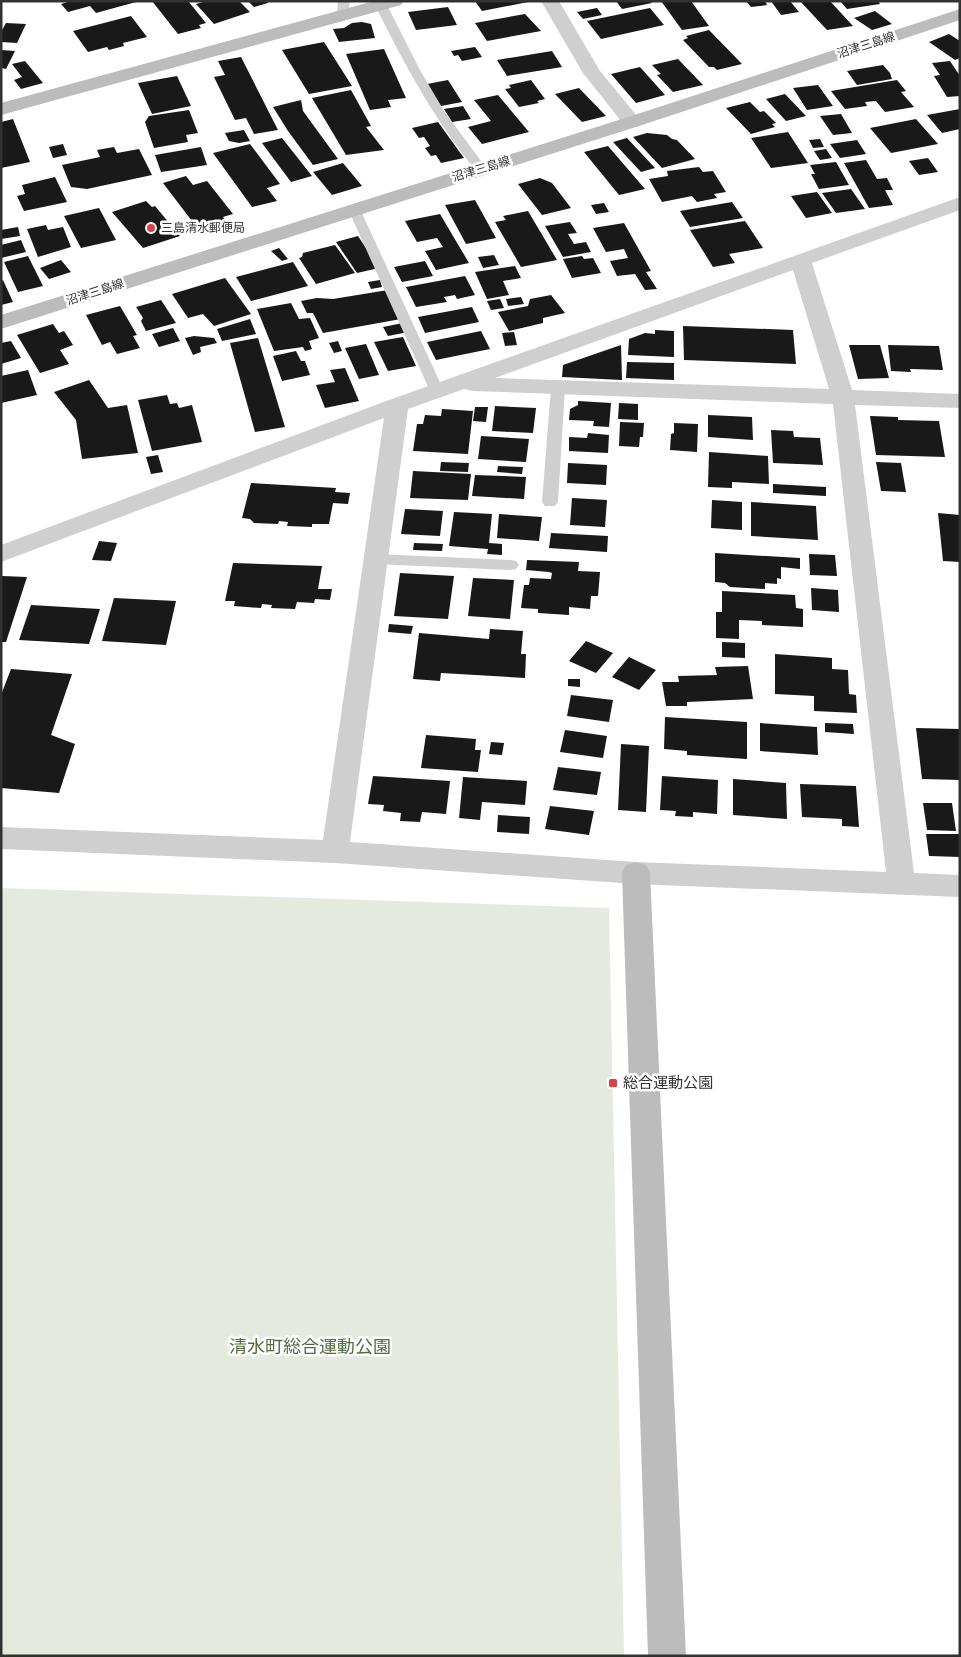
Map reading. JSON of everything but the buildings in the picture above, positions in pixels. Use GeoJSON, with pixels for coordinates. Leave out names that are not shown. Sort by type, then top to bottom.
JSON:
{"type":"FeatureCollection","features":[{"type":"Feature","properties":{"kind":"main road"},"geometry":{"type":"LineString","coordinates":[[1,109],[344,8],[388,3]]}},
{"type":"Feature","properties":{"kind":"main road","name":"沼津三島線"},"geometry":{"type":"LineString","coordinates":[[1,322],[632,122],[960,14]]}},
{"type":"Feature","properties":{"kind":"main road"},"geometry":{"type":"LineString","coordinates":[[636,873],[667,1656]]}},
{"type":"Feature","properties":{"kind":"street"},"geometry":{"type":"LineString","coordinates":[[550,1],[592,73],[632,122]]}},
{"type":"Feature","properties":{"kind":"street"},"geometry":{"type":"LineString","coordinates":[[1,554],[397,405],[960,203]]}},
{"type":"Feature","properties":{"kind":"street"},"geometry":{"type":"LineString","coordinates":[[801,261],[843,398],[901,884]]}},
{"type":"Feature","properties":{"kind":"street"},"geometry":{"type":"LineString","coordinates":[[458,384],[960,401]]}},
{"type":"Feature","properties":{"kind":"street"},"geometry":{"type":"LineString","coordinates":[[335,852],[397,405]]}},
{"type":"Feature","properties":{"kind":"street"},"geometry":{"type":"LineString","coordinates":[[1,838],[335,852],[636,873],[960,886]]}},
{"type":"Feature","properties":{"kind":"lane"},"geometry":{"type":"LineString","coordinates":[[388,3],[425,89],[443,119],[481,170]]}},
{"type":"Feature","properties":{"kind":"lane"},"geometry":{"type":"LineString","coordinates":[[354,209],[437,391]]}},
{"type":"Feature","properties":{"kind":"lane"},"geometry":{"type":"LineString","coordinates":[[550,502],[558,388]]}},
{"type":"Feature","properties":{"kind":"lane"},"geometry":{"type":"LineString","coordinates":[[376,559],[511,565]]}},
{"type":"Feature","properties":{"kind":"green space","name":"清水町総合運動公園"},"geometry":{"type":"Polygon","coordinates":[[[1,888],[609,908],[624,1656],[1,1656],[1,888]]]}},
{"type":"Feature","properties":{"kind":"place","name":"三島清水郵便局"},"geometry":{"type":"Point","coordinates":[151,228]}},
{"type":"Feature","properties":{"kind":"place","name":"総合運動公園"},"geometry":{"type":"Point","coordinates":[613,1083]}}]}
